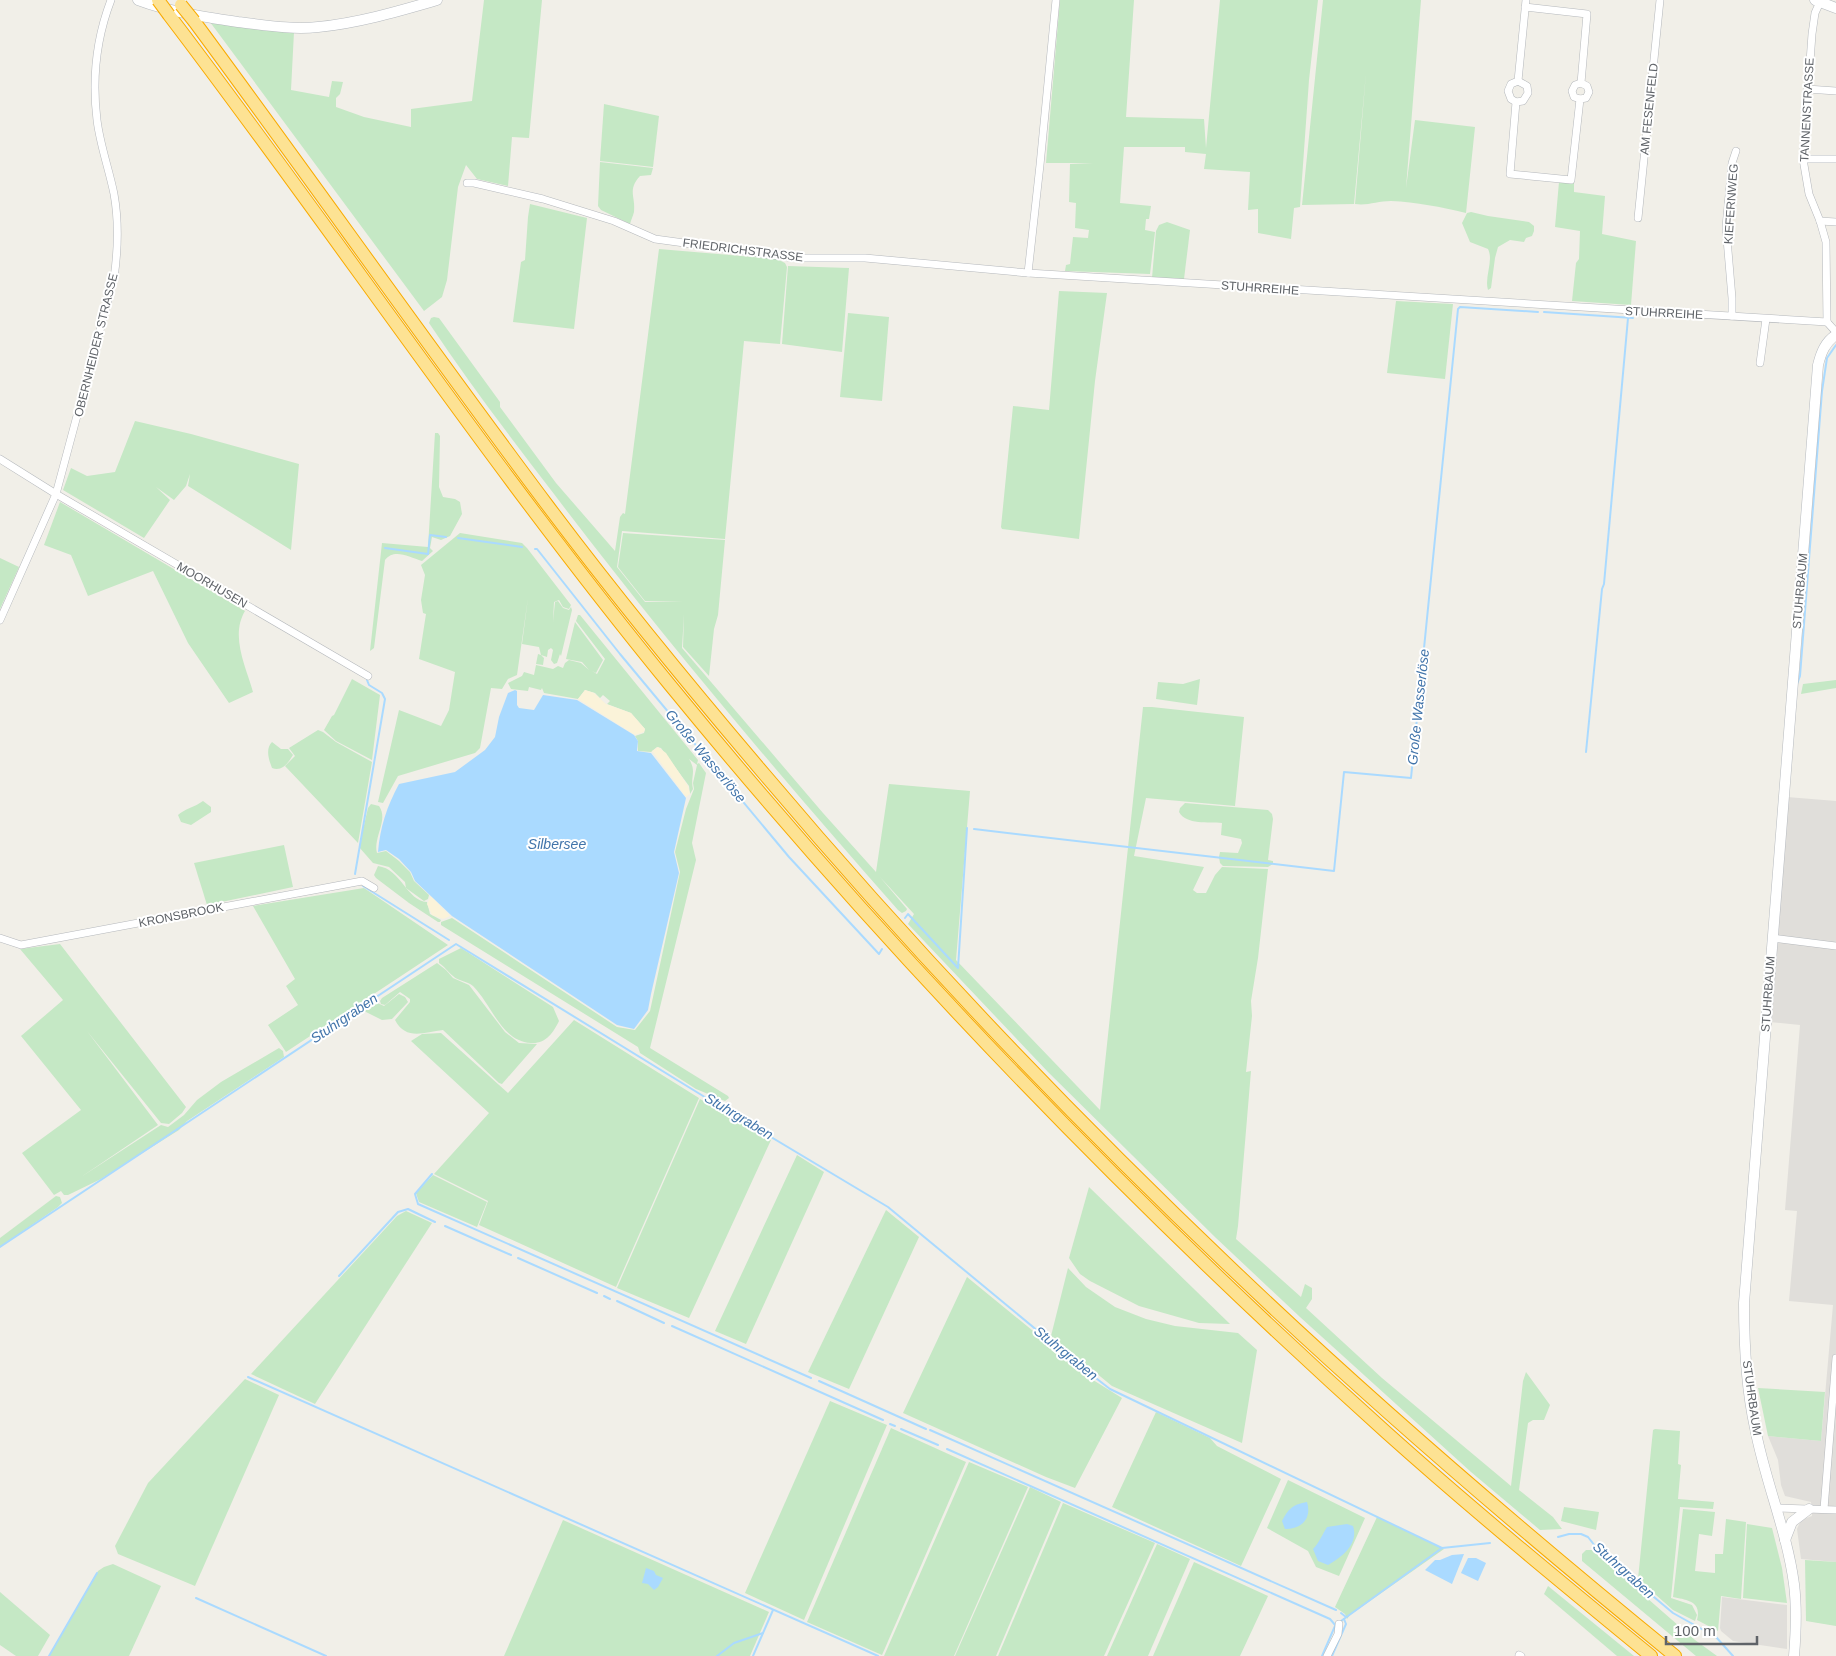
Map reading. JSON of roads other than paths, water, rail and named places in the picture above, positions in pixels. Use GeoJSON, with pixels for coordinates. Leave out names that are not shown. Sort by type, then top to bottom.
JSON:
{"type":"FeatureCollection","features":[{"type":"Feature","properties":{"kind":"highway"},"geometry":{"type":"LineString","coordinates":[[158,0],[268,146],[452,402],[539,519],[675,691],[835,880],[965,1023],[1136,1198],[1391,1437],[1651,1656]]}},
{"type":"Feature","properties":{"kind":"highway"},"geometry":{"type":"LineString","coordinates":[[179,2],[259,108],[551,510],[678,670],[823,843],[976,1012],[1168,1208],[1322,1354],[1402,1426],[1675,1656]]}},
{"type":"Feature","properties":{"kind":"street","name":"OBERNHEIDER STRASSE"},"geometry":{"type":"LineString","coordinates":[[0,620],[56,494],[107,310],[116,263],[117,223],[114,195],[98,126],[94,81],[98,45],[111,0]]}},
{"type":"Feature","properties":{"kind":"street"},"geometry":{"type":"LineString","coordinates":[[138,0],[193,15],[217,19],[306,28],[369,18],[438,0]]}},
{"type":"Feature","properties":{"kind":"street"},"geometry":{"type":"LineString","coordinates":[[1028,273],[1056,0]]}},
{"type":"Feature","properties":{"kind":"street","name":"AM FESENFELD"},"geometry":{"type":"LineString","coordinates":[[1638,218],[1660,0]]}},
{"type":"Feature","properties":{"kind":"street"},"geometry":{"type":"LineString","coordinates":[[1817,1],[1836,8]]}},
{"type":"Feature","properties":{"kind":"street","name":"TANNENSTRASSE"},"geometry":{"type":"LineString","coordinates":[[1817,1],[1807,89],[1803,159],[1809,194],[1826,242],[1827,322]]}},
{"type":"Feature","properties":{"kind":"street"},"geometry":{"type":"LineString","coordinates":[[1518,81],[1526,3],[1587,14],[1581,83]]}},
{"type":"Feature","properties":{"kind":"street"},"geometry":{"type":"LineString","coordinates":[[1518,81],[1526,84],[1528,93],[1523,100],[1516,102],[1510,97],[1508,91],[1511,84],[1518,81]]}},
{"type":"Feature","properties":{"kind":"street"},"geometry":{"type":"LineString","coordinates":[[1581,83],[1587,86],[1589,92],[1586,98],[1580,99],[1574,97],[1572,91],[1575,85],[1581,83]]}},
{"type":"Feature","properties":{"kind":"street"},"geometry":{"type":"LineString","coordinates":[[1807,89],[1836,91]]}},
{"type":"Feature","properties":{"kind":"street"},"geometry":{"type":"LineString","coordinates":[[1516,102],[1510,174],[1571,180],[1580,99]]}},
{"type":"Feature","properties":{"kind":"street","name":"KIEFERNWEG"},"geometry":{"type":"LineString","coordinates":[[1732,316],[1726,227],[1732,163],[1736,151]]}},
{"type":"Feature","properties":{"kind":"street"},"geometry":{"type":"LineString","coordinates":[[1803,159],[1836,159]]}},
{"type":"Feature","properties":{"kind":"street","name":"FRIEDRICHSTRASSE"},"geometry":{"type":"LineString","coordinates":[[467,183],[552,202],[614,221],[655,239],[794,258],[866,258],[1028,273]]}},
{"type":"Feature","properties":{"kind":"street"},"geometry":{"type":"LineString","coordinates":[[1820,221],[1836,222]]}},
{"type":"Feature","properties":{"kind":"street","name":"STUHRREIHE"},"geometry":{"type":"LineString","coordinates":[[1028,273],[1827,322]]}},
{"type":"Feature","properties":{"kind":"street"},"geometry":{"type":"LineString","coordinates":[[1760,363],[1766,319]]}},
{"type":"Feature","properties":{"kind":"street"},"geometry":{"type":"LineString","coordinates":[[1827,322],[1836,333]]}},
{"type":"Feature","properties":{"kind":"street","name":"STUHRBAUM"},"geometry":{"type":"LineString","coordinates":[[1794,1656],[1796,1625],[1794,1584],[1785,1540],[1755,1428],[1746,1373],[1744,1323],[1746,1263],[1818,365],[1822,350],[1836,333]]}},
{"type":"Feature","properties":{"kind":"street","name":"MOORHUSEN"},"geometry":{"type":"LineString","coordinates":[[0,459],[56,494],[368,676]]}},
{"type":"Feature","properties":{"kind":"street","name":"KRONSBROOK"},"geometry":{"type":"LineString","coordinates":[[0,938],[21,945],[362,881],[374,888]]}},
{"type":"Feature","properties":{"kind":"street"},"geometry":{"type":"LineString","coordinates":[[1772,938],[1836,946]]}},
{"type":"Feature","properties":{"kind":"street"},"geometry":{"type":"LineString","coordinates":[[1824,1509],[1836,1358]]}},
{"type":"Feature","properties":{"kind":"street"},"geometry":{"type":"LineString","coordinates":[[1776,1508],[1836,1510]]}},
{"type":"Feature","properties":{"kind":"street"},"geometry":{"type":"LineString","coordinates":[[1785,1540],[1792,1522],[1809,1509]]}},
{"type":"Feature","properties":{"kind":"street"},"geometry":{"type":"LineString","coordinates":[[1328,1656],[1338,1634],[1340,1624]]}},
{"type":"Feature","properties":{"kind":"water","name":"Silbersee"},"geometry":{"type":"Polygon","coordinates":[[[517,691],[517,705],[519,708],[534,710],[543,695],[577,700],[634,735],[638,741],[637,751],[651,753],[686,798],[674,852],[679,873],[648,1010],[634,1029],[617,1025],[452,916],[415,881],[411,872],[399,859],[386,850],[378,852],[380,834],[385,817],[399,784],[455,772],[485,750],[495,737],[499,717],[508,693],[517,691]]]}},
{"type":"Feature","properties":{"kind":"water"},"geometry":{"type":"Polygon","coordinates":[[[1307,1502],[1308,1513],[1304,1522],[1296,1527],[1285,1529],[1282,1521],[1286,1513],[1298,1504],[1307,1502]]]}},
{"type":"Feature","properties":{"kind":"water"},"geometry":{"type":"Polygon","coordinates":[[[1347,1524],[1353,1526],[1354,1533],[1354,1539],[1348,1549],[1328,1565],[1318,1561],[1313,1549],[1327,1527],[1347,1524]]]}},
{"type":"Feature","properties":{"kind":"water"},"geometry":{"type":"Polygon","coordinates":[[[1464,1554],[1452,1584],[1425,1570],[1435,1560],[1464,1554]]]}},
{"type":"Feature","properties":{"kind":"water"},"geometry":{"type":"Polygon","coordinates":[[[1468,1558],[1476,1558],[1486,1563],[1478,1581],[1461,1573],[1468,1558]]]}},
{"type":"Feature","properties":{"kind":"water"},"geometry":{"type":"Polygon","coordinates":[[[646,1568],[663,1578],[654,1590],[648,1584],[642,1583],[646,1568]]]}},
{"type":"Feature","properties":{"kind":"waterway","name":"Große Wasserlöse"},"geometry":{"type":"LineString","coordinates":[[974,829],[1334,871],[1344,772],[1411,778],[1458,309],[1460,307],[1538,312]]}},
{"type":"Feature","properties":{"kind":"waterway","name":"Große Wasserlöse"},"geometry":{"type":"LineString","coordinates":[[1544,312],[1633,318]]}},
{"type":"Feature","properties":{"kind":"waterway"},"geometry":{"type":"LineString","coordinates":[[1586,752],[1604,584],[1628,318]]}},
{"type":"Feature","properties":{"kind":"waterway"},"geometry":{"type":"LineString","coordinates":[[1797,684],[1800,676],[1822,391],[1827,358],[1836,345]]}},
{"type":"Feature","properties":{"kind":"waterway","name":"Große Wasserlöse"},"geometry":{"type":"LineString","coordinates":[[385,548],[428,554],[430,535],[446,537]]}},
{"type":"Feature","properties":{"kind":"waterway","name":"Große Wasserlöse"},"geometry":{"type":"LineString","coordinates":[[458,538],[522,547]]}},
{"type":"Feature","properties":{"kind":"waterway","name":"Große Wasserlöse"},"geometry":{"type":"LineString","coordinates":[[535,549],[537,549],[620,654],[789,857],[879,954],[882,949]]}},
{"type":"Feature","properties":{"kind":"waterway"},"geometry":{"type":"LineString","coordinates":[[355,874],[385,699],[382,693],[369,685],[367,680]]}},
{"type":"Feature","properties":{"kind":"waterway","name":"Große Wasserlöse"},"geometry":{"type":"LineString","coordinates":[[905,918],[908,914],[958,968],[967,828]]}},
{"type":"Feature","properties":{"kind":"waterway"},"geometry":{"type":"LineString","coordinates":[[363,886],[449,940]]}},
{"type":"Feature","properties":{"kind":"waterway","name":"Stuhrgraben"},"geometry":{"type":"LineString","coordinates":[[0,1247],[456,944],[888,1207],[1110,1389],[1442,1548],[1490,1543]]}},
{"type":"Feature","properties":{"kind":"waterway"},"geometry":{"type":"LineString","coordinates":[[432,1174],[415,1194],[418,1204],[811,1378]]}},
{"type":"Feature","properties":{"kind":"waterway"},"geometry":{"type":"LineString","coordinates":[[339,1276],[398,1212],[408,1209],[435,1222]]}},
{"type":"Feature","properties":{"kind":"waterway"},"geometry":{"type":"LineString","coordinates":[[445,1226],[511,1255]]}},
{"type":"Feature","properties":{"kind":"waterway"},"geometry":{"type":"LineString","coordinates":[[518,1258],[597,1293]]}},
{"type":"Feature","properties":{"kind":"waterway"},"geometry":{"type":"LineString","coordinates":[[604,1296],[610,1299]]}},
{"type":"Feature","properties":{"kind":"waterway"},"geometry":{"type":"LineString","coordinates":[[617,1301],[664,1323]]}},
{"type":"Feature","properties":{"kind":"waterway"},"geometry":{"type":"LineString","coordinates":[[672,1326],[883,1420]]}},
{"type":"Feature","properties":{"kind":"waterway"},"geometry":{"type":"LineString","coordinates":[[248,1377],[878,1656]]}},
{"type":"Feature","properties":{"kind":"waterway"},"geometry":{"type":"LineString","coordinates":[[819,1381],[926,1429]]}},
{"type":"Feature","properties":{"kind":"waterway"},"geometry":{"type":"LineString","coordinates":[[890,1424],[895,1426]]}},
{"type":"Feature","properties":{"kind":"waterway"},"geometry":{"type":"LineString","coordinates":[[901,1429],[938,1445]]}},
{"type":"Feature","properties":{"kind":"waterway"},"geometry":{"type":"LineString","coordinates":[[930,1430],[1336,1610]]}},
{"type":"Feature","properties":{"kind":"waterway"},"geometry":{"type":"LineString","coordinates":[[947,1449],[1330,1619],[1336,1626]]}},
{"type":"Feature","properties":{"kind":"waterway","name":"Stuhrgraben"},"geometry":{"type":"LineString","coordinates":[[1558,1537],[1569,1534],[1581,1534],[1588,1537],[1599,1551],[1673,1613],[1716,1637],[1733,1656]]}},
{"type":"Feature","properties":{"kind":"waterway"},"geometry":{"type":"LineString","coordinates":[[1341,1621],[1442,1548]]}},
{"type":"Feature","properties":{"kind":"waterway"},"geometry":{"type":"LineString","coordinates":[[49,1656],[97,1573]]}},
{"type":"Feature","properties":{"kind":"waterway"},"geometry":{"type":"LineString","coordinates":[[196,1598],[326,1656]]}},
{"type":"Feature","properties":{"kind":"waterway"},"geometry":{"type":"LineString","coordinates":[[717,1656],[734,1643],[763,1633],[773,1610]]}},
{"type":"Feature","properties":{"kind":"waterway"},"geometry":{"type":"LineString","coordinates":[[1341,1613],[1346,1617]]}},
{"type":"Feature","properties":{"kind":"waterway"},"geometry":{"type":"LineString","coordinates":[[1332,1656],[1346,1624],[1344,1619]]}},
{"type":"Feature","properties":{"kind":"waterway"},"geometry":{"type":"LineString","coordinates":[[1322,1656],[1335,1626]]}},
{"type":"Feature","properties":{"kind":"waterway"},"geometry":{"type":"LineString","coordinates":[[753,1656],[763,1633]]}}]}
